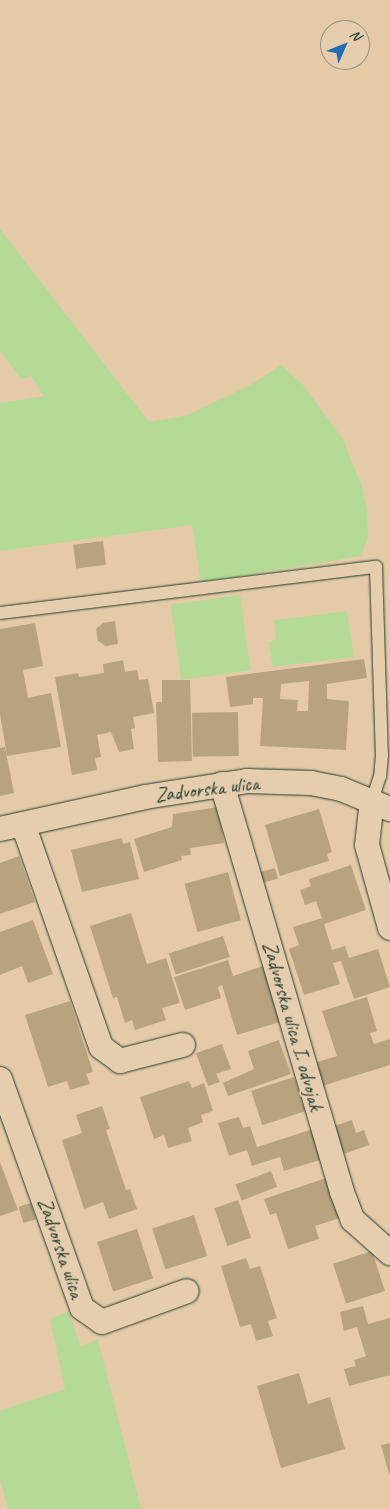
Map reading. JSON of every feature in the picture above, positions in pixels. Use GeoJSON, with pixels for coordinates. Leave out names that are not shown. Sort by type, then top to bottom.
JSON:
{"type":"FeatureCollection","features":[{"type":"Feature","properties":{"kind":"street","name":"Zadvorska ulica"},"geometry":{"type":"LineString","coordinates":[[183,1044],[120,1062],[101,1047],[11,826],[145,796],[222,784],[256,781],[311,783],[381,804]]}},
{"type":"Feature","properties":{"kind":"street","name":"Zadvorska ulica I. odvojak"},"geometry":{"type":"LineString","coordinates":[[222,784],[342,1192],[353,1220],[390,1253]]}},
{"type":"Feature","properties":{"kind":"street"},"geometry":{"type":"LineString","coordinates":[[381,804],[367,845],[390,928]]}},
{"type":"Feature","properties":{"kind":"street","name":"Zadvorska ulica"},"geometry":{"type":"LineString","coordinates":[[0,1079],[82,1308],[102,1322],[187,1291]]}},
{"type":"Feature","properties":{"kind":"lane"},"geometry":{"type":"LineString","coordinates":[[0,613],[376,567],[382,755],[380,776],[381,804]]}},
{"type":"Feature","properties":{"kind":"green space"},"geometry":{"type":"Polygon","coordinates":[[[0,229],[149,422],[188,415],[252,384],[281,365],[303,385],[343,439],[361,484],[367,509],[368,538],[361,556],[201,583],[192,525],[0,551],[0,403],[44,396],[31,376],[21,379],[0,351],[0,229]]]}},
{"type":"Feature","properties":{"kind":"green space"},"geometry":{"type":"Polygon","coordinates":[[[240,595],[251,670],[181,680],[171,605],[240,595]]]}},
{"type":"Feature","properties":{"kind":"green space"},"geometry":{"type":"Polygon","coordinates":[[[347,611],[354,657],[273,667],[268,642],[276,640],[274,620],[347,611]]]}},
{"type":"Feature","properties":{"kind":"green space"},"geometry":{"type":"Polygon","coordinates":[[[69,1311],[80,1346],[98,1340],[141,1509],[8,1509],[0,1480],[0,1411],[65,1389],[50,1319],[69,1311]]]}},
{"type":"Feature","properties":{"kind":"building"},"geometry":{"type":"Polygon","coordinates":[[[103,541],[106,565],[76,568],[73,545],[103,541]]]}},
{"type":"Feature","properties":{"kind":"building"},"geometry":{"type":"Polygon","coordinates":[[[115,621],[118,644],[106,646],[98,641],[96,629],[103,623],[115,621]]]}},
{"type":"Feature","properties":{"kind":"building"},"geometry":{"type":"Polygon","coordinates":[[[35,623],[43,666],[23,670],[28,698],[51,693],[61,747],[7,756],[0,714],[0,629],[35,623]]]}},
{"type":"Feature","properties":{"kind":"building"},"geometry":{"type":"Polygon","coordinates":[[[364,659],[367,678],[327,684],[327,699],[349,701],[346,750],[260,746],[263,698],[253,698],[253,704],[230,707],[226,677],[364,659]],[[309,681],[281,684],[280,699],[298,700],[297,711],[308,711],[309,681]]]}},
{"type":"Feature","properties":{"kind":"building"},"geometry":{"type":"Polygon","coordinates":[[[123,660],[125,672],[137,670],[139,680],[148,679],[154,713],[133,717],[135,728],[131,729],[134,749],[119,752],[111,732],[97,735],[101,757],[95,758],[97,770],[72,775],[55,677],[78,673],[79,677],[104,673],[103,664],[123,660]]]}},
{"type":"Feature","properties":{"kind":"building"},"geometry":{"type":"Polygon","coordinates":[[[162,680],[190,680],[192,761],[158,762],[156,702],[162,702],[162,680]]]}},
{"type":"Feature","properties":{"kind":"building"},"geometry":{"type":"Polygon","coordinates":[[[238,712],[239,756],[193,757],[192,713],[238,712]]]}},
{"type":"Feature","properties":{"kind":"building"},"geometry":{"type":"Polygon","coordinates":[[[5,747],[14,793],[0,796],[0,748],[5,747]]]}},
{"type":"Feature","properties":{"kind":"building"},"geometry":{"type":"Polygon","coordinates":[[[218,807],[224,843],[190,848],[191,855],[181,856],[182,860],[144,872],[134,839],[172,827],[173,814],[218,807]]]}},
{"type":"Feature","properties":{"kind":"building"},"geometry":{"type":"Polygon","coordinates":[[[319,809],[332,852],[327,854],[329,861],[280,876],[265,825],[319,809]]]}},
{"type":"Feature","properties":{"kind":"building"},"geometry":{"type":"Polygon","coordinates":[[[122,838],[123,844],[130,842],[139,879],[82,892],[71,850],[122,838]]]}},
{"type":"Feature","properties":{"kind":"building"},"geometry":{"type":"Polygon","coordinates":[[[19,856],[35,902],[0,914],[0,863],[19,856]]]}},
{"type":"Feature","properties":{"kind":"building"},"geometry":{"type":"Polygon","coordinates":[[[351,865],[366,910],[324,924],[332,950],[345,946],[349,958],[378,949],[390,987],[354,999],[341,961],[333,963],[340,984],[304,995],[289,949],[299,945],[293,927],[322,918],[316,901],[305,905],[300,890],[311,886],[309,879],[351,865]]]}},
{"type":"Feature","properties":{"kind":"building"},"geometry":{"type":"Polygon","coordinates":[[[275,868],[278,879],[259,884],[257,873],[275,868]]]}},
{"type":"Feature","properties":{"kind":"building"},"geometry":{"type":"Polygon","coordinates":[[[228,872],[241,920],[197,932],[185,884],[228,872]]]}},
{"type":"Feature","properties":{"kind":"building"},"geometry":{"type":"Polygon","coordinates":[[[131,913],[147,964],[166,958],[180,1003],[162,1008],[166,1020],[135,1030],[132,1020],[125,1023],[117,997],[113,998],[90,926],[131,913]]]}},
{"type":"Feature","properties":{"kind":"building"},"geometry":{"type":"Polygon","coordinates":[[[33,920],[53,974],[28,983],[22,966],[0,975],[0,932],[33,920]]]}},
{"type":"Feature","properties":{"kind":"building"},"geometry":{"type":"Polygon","coordinates":[[[223,936],[230,957],[176,975],[169,954],[223,936]]]}},
{"type":"Feature","properties":{"kind":"building"},"geometry":{"type":"Polygon","coordinates":[[[228,960],[233,976],[266,965],[283,1021],[237,1035],[222,985],[218,987],[221,998],[185,1010],[174,977],[228,960]]]}},
{"type":"Feature","properties":{"kind":"building"},"geometry":{"type":"Polygon","coordinates":[[[367,997],[377,1031],[370,1033],[374,1044],[390,1039],[390,1065],[322,1086],[314,1063],[337,1056],[322,1011],[367,997]]]}},
{"type":"Feature","properties":{"kind":"building"},"geometry":{"type":"Polygon","coordinates":[[[70,1001],[93,1072],[86,1074],[90,1084],[70,1090],[67,1081],[48,1087],[25,1015],[70,1001]]]}},
{"type":"Feature","properties":{"kind":"building"},"geometry":{"type":"Polygon","coordinates":[[[279,1040],[291,1074],[228,1096],[223,1083],[254,1069],[248,1051],[279,1040]]]}},
{"type":"Feature","properties":{"kind":"building"},"geometry":{"type":"Polygon","coordinates":[[[222,1044],[231,1069],[216,1074],[220,1082],[208,1086],[196,1053],[222,1044]]]}},
{"type":"Feature","properties":{"kind":"building"},"geometry":{"type":"Polygon","coordinates":[[[294,1077],[305,1111],[262,1125],[251,1091],[294,1077]]]}},
{"type":"Feature","properties":{"kind":"building"},"geometry":{"type":"Polygon","coordinates":[[[189,1081],[192,1088],[204,1083],[213,1111],[201,1115],[203,1122],[188,1128],[192,1141],[168,1148],[164,1135],[154,1139],[140,1097],[189,1081]]]}},
{"type":"Feature","properties":{"kind":"building"},"geometry":{"type":"Polygon","coordinates":[[[102,1106],[110,1129],[106,1130],[126,1190],[130,1189],[137,1209],[109,1219],[103,1202],[84,1209],[62,1140],[82,1133],[76,1115],[102,1106]]]}},
{"type":"Feature","properties":{"kind":"building"},"geometry":{"type":"Polygon","coordinates":[[[239,1117],[243,1128],[250,1126],[257,1147],[313,1129],[323,1159],[284,1171],[280,1157],[252,1166],[247,1150],[229,1156],[218,1123],[239,1117]]]}},
{"type":"Feature","properties":{"kind":"building"},"geometry":{"type":"Polygon","coordinates":[[[352,1120],[356,1133],[364,1130],[369,1145],[344,1154],[334,1126],[352,1120]]]}},
{"type":"Feature","properties":{"kind":"building"},"geometry":{"type":"Polygon","coordinates":[[[0,1162],[18,1210],[0,1216],[0,1162]]]}},
{"type":"Feature","properties":{"kind":"building"},"geometry":{"type":"Polygon","coordinates":[[[271,1171],[277,1187],[242,1200],[236,1185],[271,1171]]]}},
{"type":"Feature","properties":{"kind":"building"},"geometry":{"type":"Polygon","coordinates":[[[329,1177],[343,1217],[315,1226],[319,1239],[288,1249],[276,1213],[270,1215],[264,1199],[329,1177]]]}},
{"type":"Feature","properties":{"kind":"building"},"geometry":{"type":"Polygon","coordinates":[[[238,1200],[251,1238],[227,1246],[214,1208],[238,1200]]]}},
{"type":"Feature","properties":{"kind":"building"},"geometry":{"type":"Polygon","coordinates":[[[31,1203],[36,1219],[24,1223],[19,1207],[31,1203]]]}},
{"type":"Feature","properties":{"kind":"building"},"geometry":{"type":"Polygon","coordinates":[[[194,1215],[207,1256],[165,1269],[152,1229],[194,1215]]]}},
{"type":"Feature","properties":{"kind":"building"},"geometry":{"type":"Polygon","coordinates":[[[137,1229],[153,1278],[113,1291],[97,1242],[137,1229]]]}},
{"type":"Feature","properties":{"kind":"building"},"geometry":{"type":"Polygon","coordinates":[[[372,1251],[385,1291],[346,1304],[333,1264],[372,1251]]]}},
{"type":"Feature","properties":{"kind":"building"},"geometry":{"type":"Polygon","coordinates":[[[246,1258],[250,1269],[260,1266],[277,1318],[268,1321],[273,1336],[256,1341],[251,1324],[240,1327],[221,1266],[246,1258]]]}},
{"type":"Feature","properties":{"kind":"building"},"geometry":{"type":"Polygon","coordinates":[[[363,1306],[368,1324],[390,1318],[390,1375],[349,1386],[344,1369],[356,1366],[354,1360],[366,1356],[357,1327],[344,1331],[340,1312],[363,1306]]]}},
{"type":"Feature","properties":{"kind":"building"},"geometry":{"type":"Polygon","coordinates":[[[299,1373],[308,1404],[330,1397],[345,1449],[281,1468],[257,1386],[299,1373]]]}},
{"type":"Feature","properties":{"kind":"building"},"geometry":{"type":"Polygon","coordinates":[[[390,1443],[390,1474],[389,1474],[381,1445],[390,1443]]]}}]}
